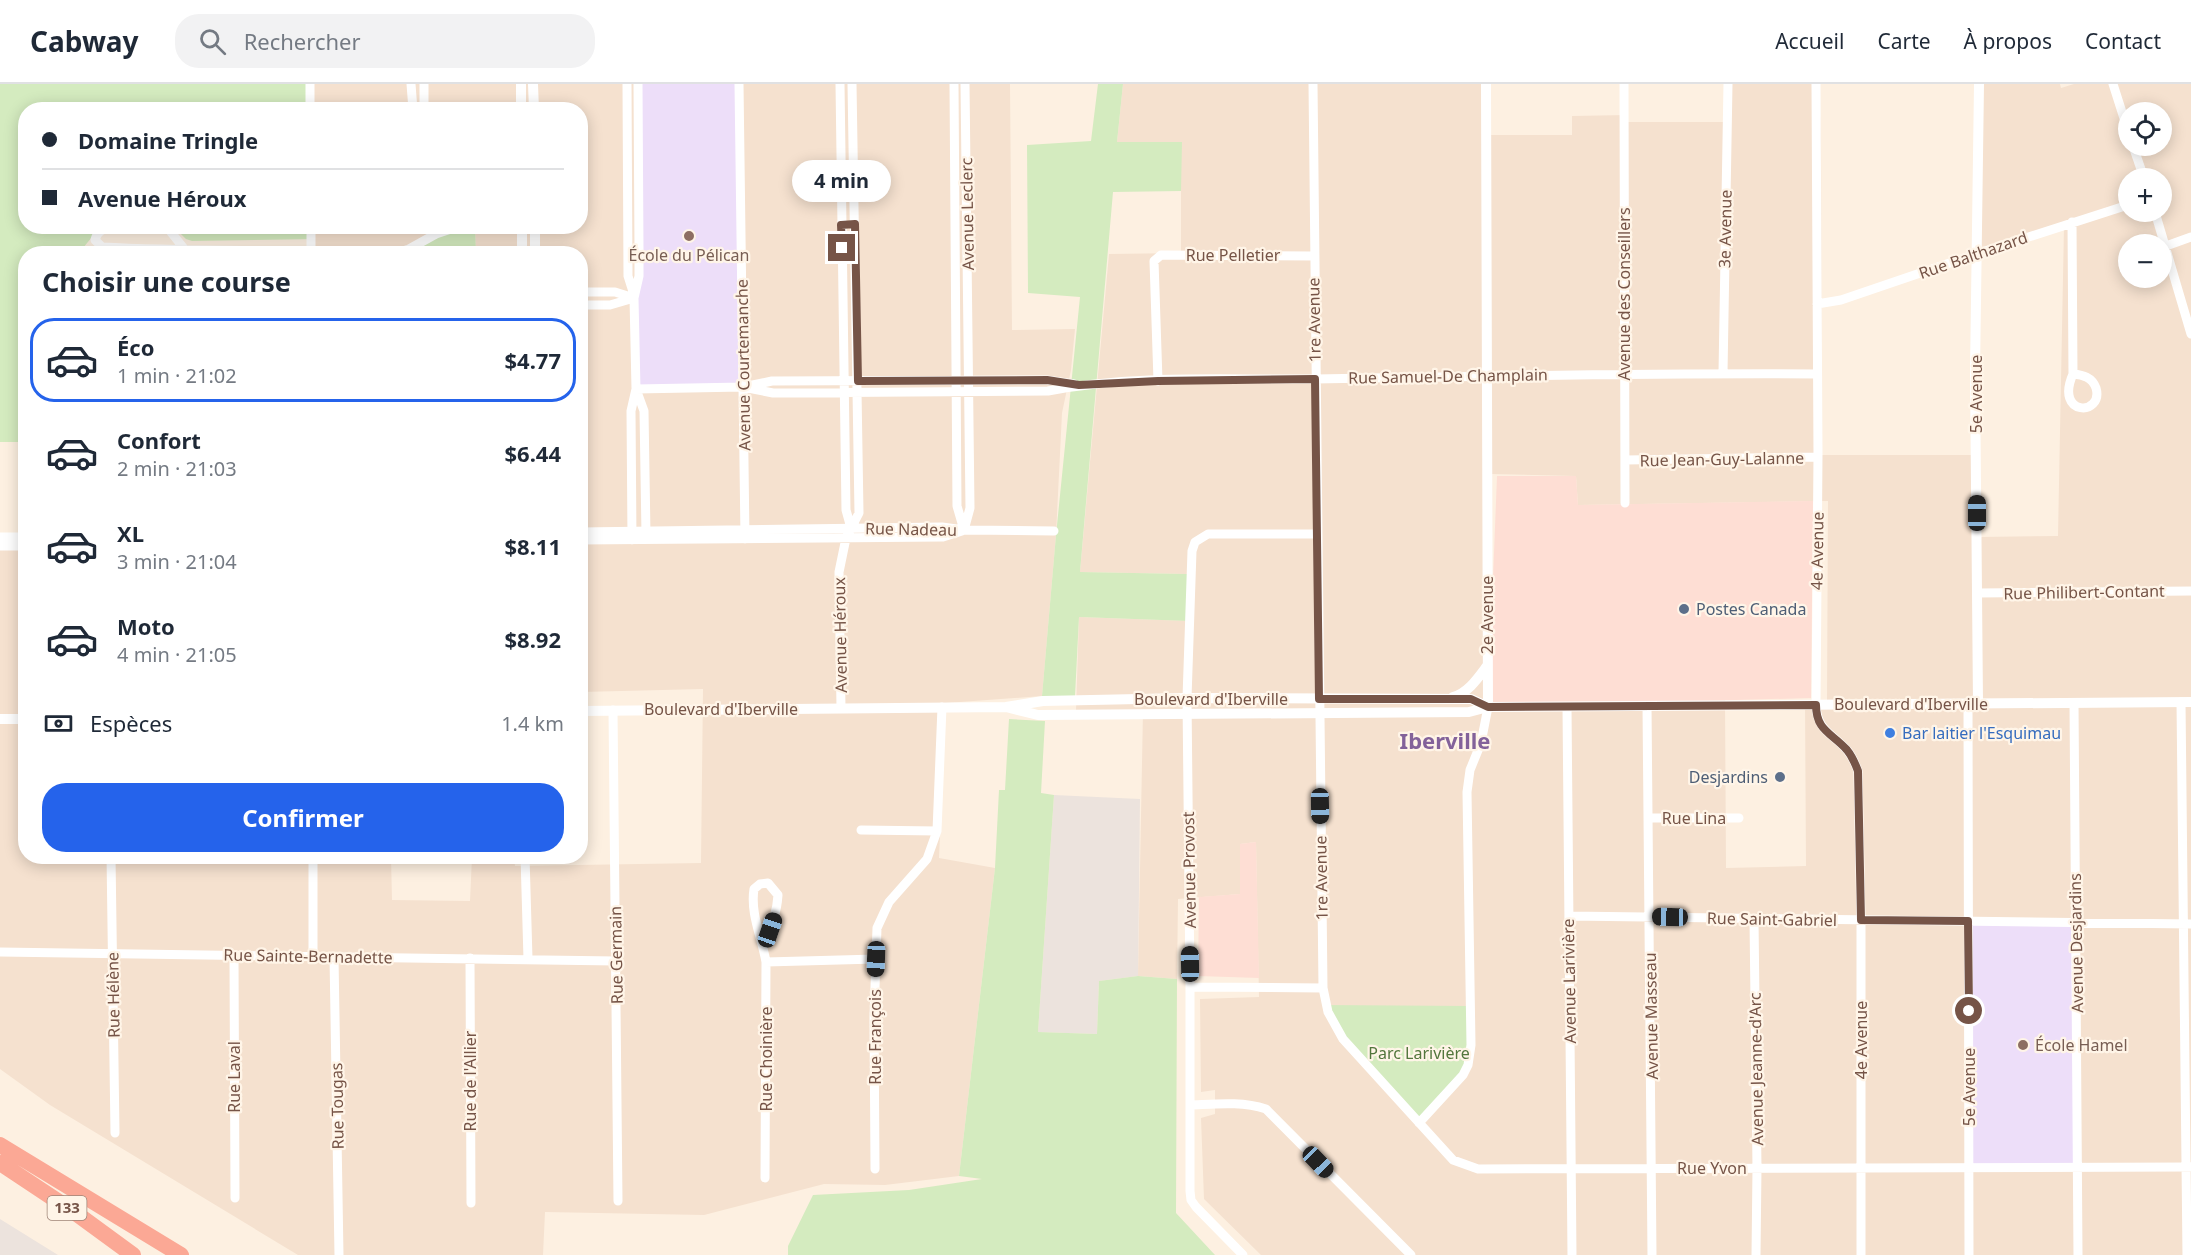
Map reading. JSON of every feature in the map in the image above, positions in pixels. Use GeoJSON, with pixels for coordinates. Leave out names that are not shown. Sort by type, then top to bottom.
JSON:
{"type":"FeatureCollection","features":[{"type":"Feature","properties":{"kind":"highway","name":"133"},"geometry":{"type":"LineString","coordinates":[[0,1145],[181,1255]]}},
{"type":"Feature","properties":{"kind":"highway","name":"133"},"geometry":{"type":"LineString","coordinates":[[0,1163],[77,1214],[133,1255]]}},
{"type":"Feature","properties":{"kind":"street"},"geometry":{"type":"LineString","coordinates":[[310,84],[310,102]]}},
{"type":"Feature","properties":{"kind":"street"},"geometry":{"type":"LineString","coordinates":[[411,84],[412,102]]}},
{"type":"Feature","properties":{"kind":"street"},"geometry":{"type":"LineString","coordinates":[[424,84],[424,102]]}},
{"type":"Feature","properties":{"kind":"street"},"geometry":{"type":"LineString","coordinates":[[520,84],[521,102]]}},
{"type":"Feature","properties":{"kind":"street"},"geometry":{"type":"LineString","coordinates":[[533,84],[534,102]]}},
{"type":"Feature","properties":{"kind":"street"},"geometry":{"type":"LineString","coordinates":[[627,84],[628,276],[634,298]]}},
{"type":"Feature","properties":{"kind":"street"},"geometry":{"type":"LineString","coordinates":[[632,535],[631,411],[636,389],[634,298],[639,268],[638,84]]}},
{"type":"Feature","properties":{"kind":"street","name":"Avenue Courtemanche"},"geometry":{"type":"LineString","coordinates":[[739,84],[745,534]]}},
{"type":"Feature","properties":{"kind":"street","name":"Avenue Héroux"},"geometry":{"type":"LineString","coordinates":[[840,84],[846,510],[850,528]]}},
{"type":"Feature","properties":{"kind":"street","name":"Avenue Héroux"},"geometry":{"type":"LineString","coordinates":[[841,708],[839,572],[846,538],[859,513],[852,84]]}},
{"type":"Feature","properties":{"kind":"street","name":"Avenue Leclerc"},"geometry":{"type":"LineString","coordinates":[[954,84],[957,506],[964,530]]}},
{"type":"Feature","properties":{"kind":"street","name":"Avenue Leclerc"},"geometry":{"type":"LineString","coordinates":[[964,530],[970,508],[965,84]]}},
{"type":"Feature","properties":{"kind":"street","name":"1re Avenue"},"geometry":{"type":"LineString","coordinates":[[1313,84],[1323,988]]}},
{"type":"Feature","properties":{"kind":"street","name":"2e Avenue"},"geometry":{"type":"LineString","coordinates":[[1419,1123],[1463,1075],[1471,1045],[1467,792],[1470,770],[1481,743],[1488,707],[1486,84]]}},
{"type":"Feature","properties":{"kind":"street","name":"Avenue des Conseillers"},"geometry":{"type":"LineString","coordinates":[[1624,84],[1625,503]]}},
{"type":"Feature","properties":{"kind":"street","name":"3e Avenue"},"geometry":{"type":"LineString","coordinates":[[1723,373],[1728,84]]}},
{"type":"Feature","properties":{"kind":"street","name":"4e Avenue"},"geometry":{"type":"LineString","coordinates":[[1816,84],[1818,457],[1816,714],[1823,729],[1847,750],[1858,771],[1861,920],[1861,1255]]}},
{"type":"Feature","properties":{"kind":"street","name":"5e Avenue"},"geometry":{"type":"LineString","coordinates":[[1969,1255],[1968,921],[1978,593],[1976,254],[1978,84]]}},
{"type":"Feature","properties":{"kind":"street"},"geometry":{"type":"LineString","coordinates":[[2113,84],[2119,102]]}},
{"type":"Feature","properties":{"kind":"street"},"geometry":{"type":"LineString","coordinates":[[955,129],[966,129]]}},
{"type":"Feature","properties":{"kind":"street","name":"Rue Balthazard"},"geometry":{"type":"LineString","coordinates":[[1817,304],[1841,300],[2118,208]]}},
{"type":"Feature","properties":{"kind":"street"},"geometry":{"type":"LineString","coordinates":[[2072,222],[2073,374]]}},
{"type":"Feature","properties":{"kind":"street"},"geometry":{"type":"LineString","coordinates":[[841,225],[855,224]]}},
{"type":"Feature","properties":{"kind":"street"},"geometry":{"type":"LineString","coordinates":[[98,234],[95,240],[101,246]]}},
{"type":"Feature","properties":{"kind":"street"},"geometry":{"type":"LineString","coordinates":[[172,234],[182,246]]}},
{"type":"Feature","properties":{"kind":"street"},"geometry":{"type":"LineString","coordinates":[[413,246],[429,234]]}},
{"type":"Feature","properties":{"kind":"street"},"geometry":{"type":"LineString","coordinates":[[2172,244],[2191,237]]}},
{"type":"Feature","properties":{"kind":"street","name":"Rue Pelletier"},"geometry":{"type":"LineString","coordinates":[[1158,381],[1154,261],[1161,255],[1314,255]]}},
{"type":"Feature","properties":{"kind":"street"},"geometry":{"type":"LineString","coordinates":[[2172,267],[2191,334]]}},
{"type":"Feature","properties":{"kind":"street"},"geometry":{"type":"LineString","coordinates":[[588,292],[615,292],[634,298]]}},
{"type":"Feature","properties":{"kind":"street"},"geometry":{"type":"LineString","coordinates":[[588,305],[610,305],[634,298]]}},
{"type":"Feature","properties":{"kind":"street"},"geometry":{"type":"LineString","coordinates":[[956,298],[968,298]]}},
{"type":"Feature","properties":{"kind":"street","name":"Rue Samuel-De Champlain"},"geometry":{"type":"LineString","coordinates":[[743,387],[773,393],[1048,392],[1079,385],[1158,381],[1487,375],[1817,374]]}},
{"type":"Feature","properties":{"kind":"street","name":"Rue Samuel-De Champlain"},"geometry":{"type":"LineString","coordinates":[[636,389],[743,387],[772,381],[1047,380],[1079,385]]}},
{"type":"Feature","properties":{"kind":"street"},"geometry":{"type":"LineString","coordinates":[[636,389],[644,411],[645,535]]}},
{"type":"Feature","properties":{"kind":"street","name":"Rue Jean-Guy-Lalanne"},"geometry":{"type":"LineString","coordinates":[[1626,460],[1818,457]]}},
{"type":"Feature","properties":{"kind":"street","name":"Rue Nadeau"},"geometry":{"type":"LineString","coordinates":[[588,532],[632,535],[745,534],[850,528],[942,527],[964,530]]}},
{"type":"Feature","properties":{"kind":"street"},"geometry":{"type":"LineString","coordinates":[[964,530],[1054,531]]}},
{"type":"Feature","properties":{"kind":"street","name":"Rue Nadeau"},"geometry":{"type":"LineString","coordinates":[[745,534],[846,538],[943,537],[964,530]]}},
{"type":"Feature","properties":{"kind":"street","name":"Avenue Provost"},"geometry":{"type":"LineString","coordinates":[[1243,1255],[1191,1200],[1186,698],[1192,551],[1195,542],[1208,534],[1317,534]]}},
{"type":"Feature","properties":{"kind":"street","name":"Rue Nadeau"},"geometry":{"type":"LineString","coordinates":[[588,539],[632,535]]}},
{"type":"Feature","properties":{"kind":"street","name":"Rue Philibert-Contant"},"geometry":{"type":"LineString","coordinates":[[1978,593],[2191,591]]}},
{"type":"Feature","properties":{"kind":"street"},"geometry":{"type":"LineString","coordinates":[[1444,699],[1459,695],[1476,681],[1488,666]]}},
{"type":"Feature","properties":{"kind":"street","name":"Boulevard d'Iberville"},"geometry":{"type":"LineString","coordinates":[[588,711],[1006,707],[1043,701],[1186,698],[1471,699],[1488,707]]}},
{"type":"Feature","properties":{"kind":"street"},"geometry":{"type":"LineString","coordinates":[[2186,702],[2189,1167],[2187,1255]]}},
{"type":"Feature","properties":{"kind":"street","name":"Boulevard d'Iberville"},"geometry":{"type":"LineString","coordinates":[[1006,707],[1038,715],[1319,714],[1469,712],[1488,707],[2186,702]]}},
{"type":"Feature","properties":{"kind":"street","name":"Avenue Desjardins"},"geometry":{"type":"LineString","coordinates":[[2074,703],[2078,1255]]}},
{"type":"Feature","properties":{"kind":"street","name":"Avenue Masseau"},"geometry":{"type":"LineString","coordinates":[[1647,706],[1652,1255]]}},
{"type":"Feature","properties":{"kind":"street","name":"Rue François"},"geometry":{"type":"LineString","coordinates":[[875,1169],[874,1017],[878,928],[889,902],[927,859],[937,831],[942,707]]}},
{"type":"Feature","properties":{"kind":"street","name":"Avenue Larivière"},"geometry":{"type":"LineString","coordinates":[[1567,707],[1572,1255]]}},
{"type":"Feature","properties":{"kind":"street","name":"Rue Germain"},"geometry":{"type":"LineString","coordinates":[[613,710],[618,1201]]}},
{"type":"Feature","properties":{"kind":"street"},"geometry":{"type":"LineString","coordinates":[[0,719],[18,719]]}},
{"type":"Feature","properties":{"kind":"street","name":"Rue Lina"},"geometry":{"type":"LineString","coordinates":[[1649,818],[1739,818]]}},
{"type":"Feature","properties":{"kind":"street"},"geometry":{"type":"LineString","coordinates":[[861,831],[937,831]]}},
{"type":"Feature","properties":{"kind":"street","name":"Rue Hélène"},"geometry":{"type":"LineString","coordinates":[[111,864],[115,1133]]}},
{"type":"Feature","properties":{"kind":"street"},"geometry":{"type":"LineString","coordinates":[[313,864],[313,956]]}},
{"type":"Feature","properties":{"kind":"street"},"geometry":{"type":"LineString","coordinates":[[525,864],[528,959]]}},
{"type":"Feature","properties":{"kind":"street","name":"Rue Choinière"},"geometry":{"type":"LineString","coordinates":[[762,941],[770,930],[777,906],[778,895],[768,883],[760,884],[754,889],[752,899],[766,962],[765,1178]]}},
{"type":"Feature","properties":{"kind":"street","name":"Rue Saint-Gabriel"},"geometry":{"type":"LineString","coordinates":[[1569,916],[2187,924]]}},
{"type":"Feature","properties":{"kind":"street","name":"Avenue Jeanne-d'Arc"},"geometry":{"type":"LineString","coordinates":[[1754,919],[1756,1255]]}},
{"type":"Feature","properties":{"kind":"street","name":"Rue Sainte-Bernadette"},"geometry":{"type":"LineString","coordinates":[[0,952],[616,961]]}},
{"type":"Feature","properties":{"kind":"street","name":"Rue Laval"},"geometry":{"type":"LineString","coordinates":[[234,955],[235,1198]]}},
{"type":"Feature","properties":{"kind":"street","name":"Rue Tougas"},"geometry":{"type":"LineString","coordinates":[[334,957],[339,1255]]}},
{"type":"Feature","properties":{"kind":"street","name":"Rue de l'Allier"},"geometry":{"type":"LineString","coordinates":[[470,958],[471,1203]]}},
{"type":"Feature","properties":{"kind":"street"},"geometry":{"type":"LineString","coordinates":[[766,962],[876,959]]}},
{"type":"Feature","properties":{"kind":"street"},"geometry":{"type":"LineString","coordinates":[[1190,987],[1323,988]]}},
{"type":"Feature","properties":{"kind":"street","name":"Rue Yvon"},"geometry":{"type":"LineString","coordinates":[[1323,988],[1328,1012],[1343,1039],[1453,1160],[1468,1167],[1489,1170],[2189,1167]]}},
{"type":"Feature","properties":{"kind":"street"},"geometry":{"type":"LineString","coordinates":[[1190,1105],[1238,1103],[1256,1105],[1266,1109],[1411,1255]]}},
{"type":"Feature","properties":{"kind":"shaded area"},"geometry":{"type":"Polygon","coordinates":[[[313,84],[1010,84],[1012,330],[1075,329],[1071,370],[1062,413],[1056,535],[1042,696],[946,703],[939,858],[995,868],[959,1176],[885,1185],[824,1184],[704,1215],[545,1212],[543,1255],[298,1255],[50,1105],[0,1069],[0,537],[18,537],[18,864],[391,864],[392,900],[470,901],[472,864],[515,864],[515,866],[701,863],[703,689],[588,692],[588,246],[476,246],[475,234],[588,234],[588,102],[313,102],[313,84]]]}},
{"type":"Feature","properties":{"kind":"shaded area","name":"École du Pélican"},"geometry":{"type":"Polygon","coordinates":[[[638,84],[739,84],[743,387],[636,389],[638,84]]]}},
{"type":"Feature","properties":{"kind":"shaded area"},"geometry":{"type":"Polygon","coordinates":[[[1123,84],[1490,84],[1491,135],[1572,135],[1572,116],[1627,115],[1628,122],[1724,122],[1725,84],[1819,84],[1822,455],[1978,455],[1979,537],[2058,536],[2064,226],[1979,249],[1979,84],[2060,84],[2061,88],[2074,84],[2191,84],[2191,1255],[1261,1255],[1204,1199],[1201,1118],[1215,1114],[1215,1090],[1201,1092],[1200,999],[1259,997],[1256,842],[1240,844],[1240,894],[1178,899],[1177,979],[1138,976],[1143,710],[1076,710],[1079,617],[1189,621],[1187,574],[1080,572],[1109,254],[1181,253],[1181,143],[1117,142],[1123,84]],[[1491,474],[1488,703],[1725,698],[1726,868],[1806,866],[1805,701],[1827,702],[1828,501],[1578,505],[1576,476],[1491,474]]]}},
{"type":"Feature","properties":{"kind":"shaded area"},"geometry":{"type":"Polygon","coordinates":[[[315,234],[440,234],[412,246],[315,246],[315,234]]]}},
{"type":"Feature","properties":{"kind":"shaded area"},"geometry":{"type":"Polygon","coordinates":[[[1497,476],[1576,476],[1578,505],[1813,501],[1811,698],[1488,707],[1497,476]]]}},
{"type":"Feature","properties":{"kind":"shaded area"},"geometry":{"type":"Polygon","coordinates":[[[1054,795],[1140,799],[1138,976],[1099,981],[1097,1034],[1038,1032],[1054,795]]]}},
{"type":"Feature","properties":{"kind":"shaded area"},"geometry":{"type":"Polygon","coordinates":[[[1256,842],[1259,978],[1198,976],[1199,897],[1240,894],[1240,844],[1256,842]]]}},
{"type":"Feature","properties":{"kind":"shaded area","name":"École Hamel"},"geometry":{"type":"Polygon","coordinates":[[[1968,921],[2076,923],[2078,1167],[1969,1167],[1968,921]]]}},
{"type":"Feature","properties":{"kind":"shaded area"},"geometry":{"type":"Polygon","coordinates":[[[0,1219],[58,1255],[0,1255],[0,1219]]]}},
{"type":"Feature","properties":{"kind":"green space"},"geometry":{"type":"Polygon","coordinates":[[[0,84],[313,84],[313,102],[18,102],[18,234],[94,234],[85,246],[18,246],[18,442],[0,442],[0,84]]]}},
{"type":"Feature","properties":{"kind":"green space"},"geometry":{"type":"Polygon","coordinates":[[[1098,84],[1123,84],[1117,142],[1182,142],[1181,191],[1113,192],[1080,572],[1187,574],[1189,621],[1079,617],[1075,696],[1042,696],[1080,297],[1028,293],[1027,145],[1091,141],[1098,84]]]}},
{"type":"Feature","properties":{"kind":"green space"},"geometry":{"type":"Polygon","coordinates":[[[181,234],[315,234],[315,239],[192,241],[181,234]]]}},
{"type":"Feature","properties":{"kind":"green space"},"geometry":{"type":"Polygon","coordinates":[[[440,234],[475,234],[476,246],[412,246],[440,234]]]}},
{"type":"Feature","properties":{"kind":"green space"},"geometry":{"type":"Polygon","coordinates":[[[1009,719],[1045,721],[1041,793],[1054,795],[1038,1032],[1097,1034],[1099,981],[1138,976],[1177,979],[1176,1213],[1215,1255],[788,1255],[788,1246],[813,1195],[909,1190],[982,1179],[959,1176],[995,868],[999,790],[1005,790],[1009,719]]]}},
{"type":"Feature","properties":{"kind":"green space","name":"Parc Larivière"},"geometry":{"type":"Polygon","coordinates":[[[1323,1005],[1469,1006],[1466,1067],[1419,1123],[1367,1069],[1323,1005]]]}},
{"type":"Feature","properties":{"kind":"place","name":"École du Pélican"},"geometry":{"type":"Point","coordinates":[689,236]}},
{"type":"Feature","properties":{"kind":"place","name":"Postes Canada"},"geometry":{"type":"Point","coordinates":[1684,609]}},
{"type":"Feature","properties":{"kind":"place","name":"Bar laitier l'Esquimau"},"geometry":{"type":"Point","coordinates":[1890,733]}},
{"type":"Feature","properties":{"kind":"place","name":"Desjardins"},"geometry":{"type":"Point","coordinates":[1780,777]}},
{"type":"Feature","properties":{"kind":"place","name":"École Hamel"},"geometry":{"type":"Point","coordinates":[2023,1045]}},
{"type":"Feature","properties":{"kind":"district","name":"Iberville"},"geometry":{"type":"Point","coordinates":[1445,741]}},
{"type":"Feature","properties":{"kind":"route"},"geometry":{"type":"LineString","coordinates":[[842,248],[841,225],[855,224],[858,381],[1047,380],[1079,385],[1158,381],[1315,379],[1319,699],[1471,699],[1488,707],[1816,705],[1816,714],[1823,729],[1847,750],[1858,771],[1861,920],[1968,921],[1969,1011]]}}]}
